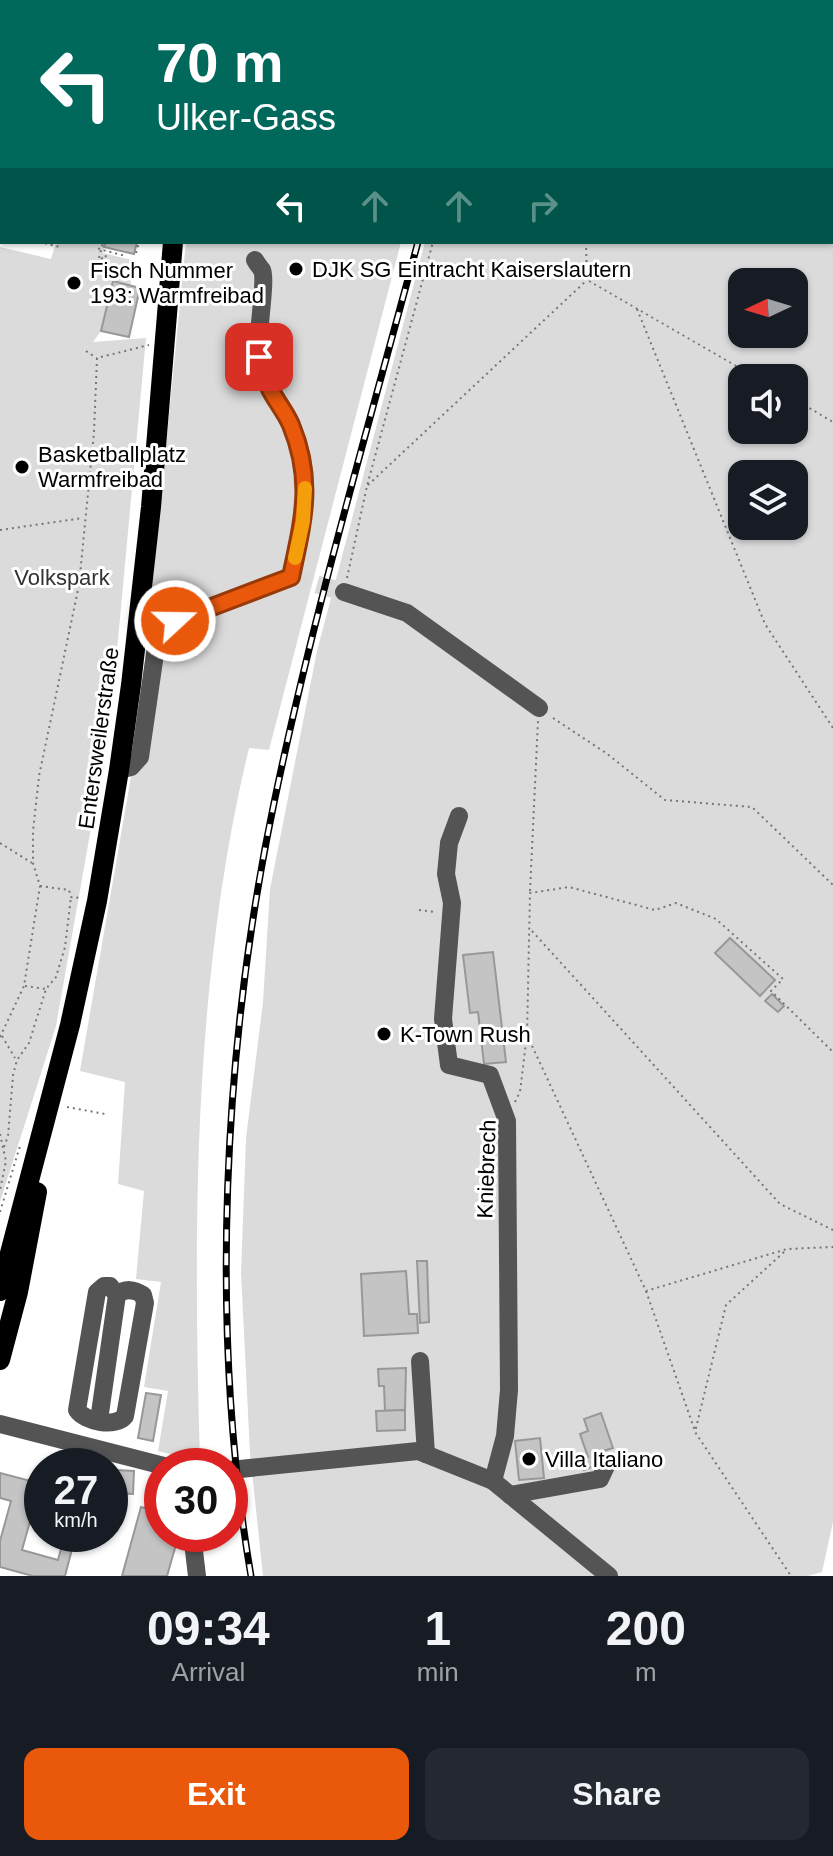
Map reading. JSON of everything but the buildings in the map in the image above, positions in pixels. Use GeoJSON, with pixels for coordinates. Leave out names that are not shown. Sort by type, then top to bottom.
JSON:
{"type":"FeatureCollection","features":[{"type":"Feature","properties":{"kind":"main road","name":"Entersweilerstraße"},"geometry":{"type":"LineString","coordinates":[[0,1360],[18,1292],[54,1093],[97,901],[119,770],[151,507],[173,244]]}},
{"type":"Feature","properties":{"kind":"main road","name":"Entersweilerstraße"},"geometry":{"type":"LineString","coordinates":[[0,1291],[54,1093]]}},
{"type":"Feature","properties":{"kind":"street"},"geometry":{"type":"LineString","coordinates":[[119,770],[131,767],[140,757],[155,654],[175,621],[291,577],[303,521],[306,474],[294,433],[268,386],[259,357],[263,272],[255,260]]}},
{"type":"Feature","properties":{"kind":"street"},"geometry":{"type":"LineString","coordinates":[[344,592],[407,613],[539,708]]}},
{"type":"Feature","properties":{"kind":"street"},"geometry":{"type":"LineString","coordinates":[[459,816],[449,843],[446,874],[452,903],[443,1019],[449,1065],[490,1075],[507,1121]]}},
{"type":"Feature","properties":{"kind":"street","name":"Kniebrech"},"geometry":{"type":"LineString","coordinates":[[493,1481],[505,1436],[509,1390],[507,1121]]}},
{"type":"Feature","properties":{"kind":"street"},"geometry":{"type":"LineString","coordinates":[[99,1420],[117,1295],[110,1286],[99,1288],[97,1292],[77,1410],[85,1418],[116,1424],[122,1421],[144,1313],[143,1295],[128,1290],[117,1295]]}},
{"type":"Feature","properties":{"kind":"street"},"geometry":{"type":"LineString","coordinates":[[112,1319],[119,1320],[126,1312],[144,1313]]}},
{"type":"Feature","properties":{"kind":"street"},"geometry":{"type":"LineString","coordinates":[[420,1361],[426,1454]]}},
{"type":"Feature","properties":{"kind":"street"},"geometry":{"type":"LineString","coordinates":[[84,1364],[133,1373]]}},
{"type":"Feature","properties":{"kind":"street"},"geometry":{"type":"LineString","coordinates":[[0,1424],[144,1461]]}},
{"type":"Feature","properties":{"kind":"street"},"geometry":{"type":"LineString","coordinates":[[248,1468],[418,1451],[493,1481],[609,1576]]}},
{"type":"Feature","properties":{"kind":"street"},"geometry":{"type":"LineString","coordinates":[[510,1495],[600,1479],[608,1462]]}},
{"type":"Feature","properties":{"kind":"street"},"geometry":{"type":"LineString","coordinates":[[194,1552],[197,1576]]}},
{"type":"Feature","properties":{"kind":"path"},"geometry":{"type":"LineString","coordinates":[[49,244],[60,247]]}},
{"type":"Feature","properties":{"kind":"path"},"geometry":{"type":"LineString","coordinates":[[101,244],[99,249],[126,256]]}},
{"type":"Feature","properties":{"kind":"path"},"geometry":{"type":"LineString","coordinates":[[102,244],[99,258],[105,259],[107,251]]}},
{"type":"Feature","properties":{"kind":"path"},"geometry":{"type":"LineString","coordinates":[[136,253],[138,244]]}},
{"type":"Feature","properties":{"kind":"path"},"geometry":{"type":"LineString","coordinates":[[344,592],[367,486],[432,244]]}},
{"type":"Feature","properties":{"kind":"path"},"geometry":{"type":"LineString","coordinates":[[367,486],[587,280],[586,244]]}},
{"type":"Feature","properties":{"kind":"path"},"geometry":{"type":"LineString","coordinates":[[587,280],[733,364]]}},
{"type":"Feature","properties":{"kind":"path"},"geometry":{"type":"LineString","coordinates":[[637,309],[765,624],[833,728]]}},
{"type":"Feature","properties":{"kind":"path"},"geometry":{"type":"LineString","coordinates":[[86,351],[97,358],[156,344]]}},
{"type":"Feature","properties":{"kind":"path"},"geometry":{"type":"LineString","coordinates":[[17,1060],[1,1036],[24,986],[40,886],[33,863],[33,831],[39,776],[79,585],[94,432],[97,358]]}},
{"type":"Feature","properties":{"kind":"path"},"geometry":{"type":"LineString","coordinates":[[808,407],[833,422]]}},
{"type":"Feature","properties":{"kind":"path"},"geometry":{"type":"LineString","coordinates":[[0,530],[84,518]]}},
{"type":"Feature","properties":{"kind":"path"},"geometry":{"type":"LineString","coordinates":[[539,708],[606,753],[665,800],[752,807],[833,885]]}},
{"type":"Feature","properties":{"kind":"path","name":"Kniebrech"},"geometry":{"type":"LineString","coordinates":[[507,1121],[520,1092],[527,1034],[539,708]]}},
{"type":"Feature","properties":{"kind":"path"},"geometry":{"type":"LineString","coordinates":[[0,843],[33,863]]}},
{"type":"Feature","properties":{"kind":"path"},"geometry":{"type":"LineString","coordinates":[[4,1147],[17,1060],[29,1043],[46,989],[56,977],[65,947],[71,897],[69,890],[40,886]]}},
{"type":"Feature","properties":{"kind":"path"},"geometry":{"type":"LineString","coordinates":[[530,893],[569,887],[655,910],[676,903],[716,919],[783,979],[771,991],[833,1052]]}},
{"type":"Feature","properties":{"kind":"path"},"geometry":{"type":"LineString","coordinates":[[71,897],[85,899]]}},
{"type":"Feature","properties":{"kind":"path"},"geometry":{"type":"LineString","coordinates":[[531,931],[780,1204],[833,1230]]}},
{"type":"Feature","properties":{"kind":"path"},"geometry":{"type":"LineString","coordinates":[[24,986],[46,989]]}},
{"type":"Feature","properties":{"kind":"path"},"geometry":{"type":"LineString","coordinates":[[527,1034],[646,1291],[695,1432],[791,1576]]}},
{"type":"Feature","properties":{"kind":"path"},"geometry":{"type":"LineString","coordinates":[[54,1093],[66,1106],[105,1114]]}},
{"type":"Feature","properties":{"kind":"path"},"geometry":{"type":"LineString","coordinates":[[0,1134],[5,1173],[0,1190]]}},
{"type":"Feature","properties":{"kind":"path"},"geometry":{"type":"LineString","coordinates":[[0,1212],[23,1137]]}},
{"type":"Feature","properties":{"kind":"path"},"geometry":{"type":"LineString","coordinates":[[646,1291],[787,1249],[833,1247]]}},
{"type":"Feature","properties":{"kind":"path"},"geometry":{"type":"LineString","coordinates":[[695,1432],[726,1305],[787,1249]]}},
{"type":"Feature","properties":{"kind":"green space","name":"Volkspark"},"geometry":{"type":"Polygon","coordinates":[[[55,244],[105,244],[103,253],[136,261],[130,286],[113,282],[101,331],[93,342],[146,338],[111,715],[56,1026],[0,1202],[0,247],[51,259],[55,244]]]}},
{"type":"Feature","properties":{"kind":"green space"},"geometry":{"type":"Polygon","coordinates":[[[186,244],[400,244],[269,750],[249,748],[231,836],[207,1013],[201,1103],[197,1282],[200,1448],[158,1448],[168,1391],[144,1387],[161,1282],[136,1279],[144,1191],[118,1184],[125,1082],[80,1071],[137,742],[186,244]]]}},
{"type":"Feature","properties":{"kind":"green space"},"geometry":{"type":"Polygon","coordinates":[[[424,244],[833,244],[833,1522],[822,1572],[808,1576],[263,1576],[250,1453],[241,1273],[246,1138],[263,1002],[270,889],[317,651],[424,244]]]}},
{"type":"Feature","properties":{"kind":"tunnel"},"geometry":{"type":"LineString","coordinates":[[291,577],[344,592]]}},
{"type":"Feature","properties":{"kind":"railway"},"geometry":{"type":"LineString","coordinates":[[251,1576],[238,1482],[226,1288],[233,1090],[243,992],[257,896],[289,733],[417,244]]}},
{"type":"Feature","properties":{"kind":"slow traffic"},"geometry":{"type":"LineString","coordinates":[[295,558],[303,521],[305,488]]}},
{"type":"Feature","properties":{"kind":"place","name":"DJK SG Eintracht Kaiserslautern"},"geometry":{"type":"Point","coordinates":[296,269]}},
{"type":"Feature","properties":{"kind":"place","name":"Fisch Nummer 193: Warmfreibad"},"geometry":{"type":"Point","coordinates":[74,283]}},
{"type":"Feature","properties":{"kind":"place","name":"Basketballplatz Warmfreibad"},"geometry":{"type":"Point","coordinates":[22,467]}},
{"type":"Feature","properties":{"kind":"place","name":"K-Town Rush"},"geometry":{"type":"Point","coordinates":[384,1034]}},
{"type":"Feature","properties":{"kind":"place","name":"Villa Italiano"},"geometry":{"type":"Point","coordinates":[529,1459]}},
{"type":"Feature","properties":{"kind":"route"},"geometry":{"type":"LineString","coordinates":[[175,621],[291,577],[303,521],[306,474],[289,420],[268,386],[259,357]]}}]}
